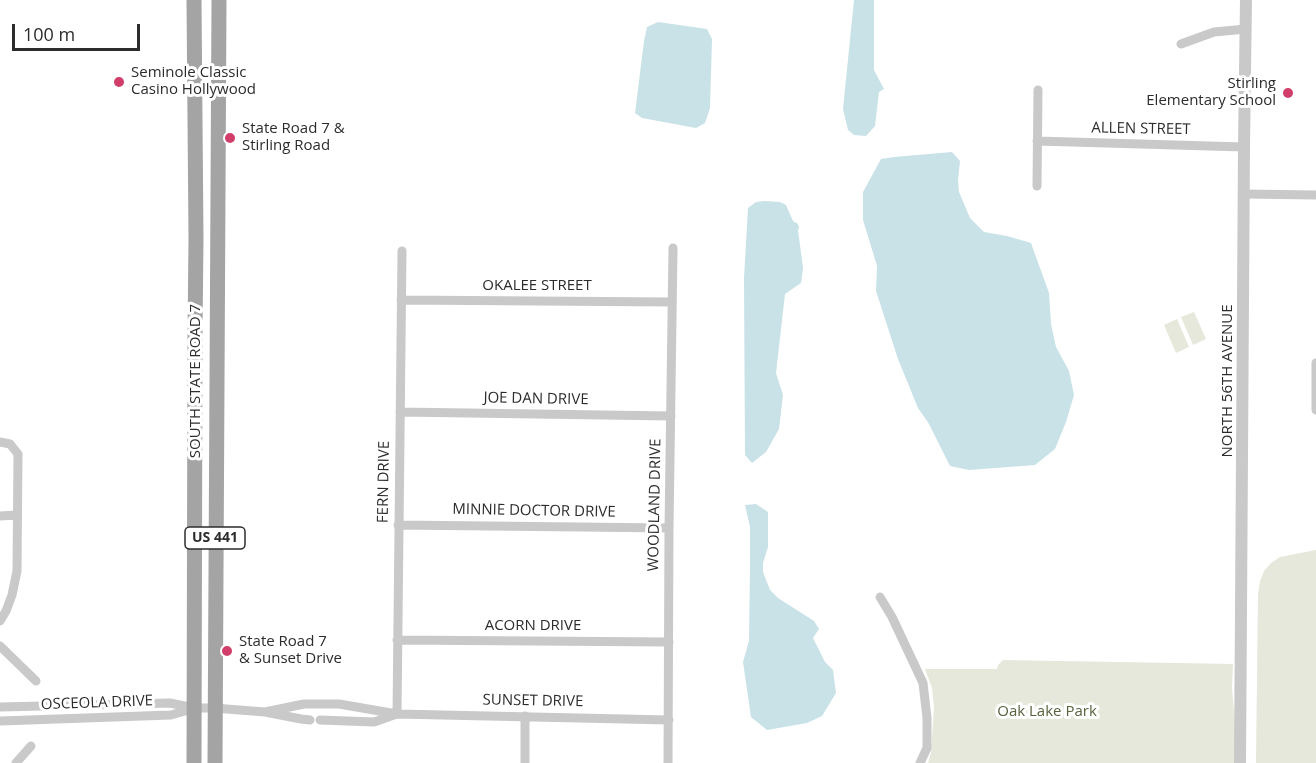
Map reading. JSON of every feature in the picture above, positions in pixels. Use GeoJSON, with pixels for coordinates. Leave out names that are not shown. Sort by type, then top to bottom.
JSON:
{"type":"FeatureCollection","features":[{"type":"Feature","properties":{"kind":"main road","name":"SOUTH STATE ROAD 7"},"geometry":{"type":"LineString","coordinates":[[194,0],[196,238],[194,763]]}},
{"type":"Feature","properties":{"kind":"main road","name":"SOUTH STATE ROAD 7"},"geometry":{"type":"LineString","coordinates":[[215,763],[219,0]]}},
{"type":"Feature","properties":{"kind":"main road"},"geometry":{"type":"LineString","coordinates":[[194,29],[210,39],[218,55]]}},
{"type":"Feature","properties":{"kind":"main road"},"geometry":{"type":"LineString","coordinates":[[196,238],[205,237],[212,243],[218,255]]}},
{"type":"Feature","properties":{"kind":"main road"},"geometry":{"type":"LineString","coordinates":[[196,431],[205,449],[216,454]]}},
{"type":"Feature","properties":{"kind":"street","name":"NORTH 56TH AVENUE"},"geometry":{"type":"LineString","coordinates":[[1240,763],[1246,0]]}},
{"type":"Feature","properties":{"kind":"street"},"geometry":{"type":"LineString","coordinates":[[1180,44],[1214,32],[1246,29]]}},
{"type":"Feature","properties":{"kind":"street"},"geometry":{"type":"LineString","coordinates":[[1037,186],[1038,90]]}},
{"type":"Feature","properties":{"kind":"street","name":"ALLEN STREET"},"geometry":{"type":"LineString","coordinates":[[1037,141],[1244,147]]}},
{"type":"Feature","properties":{"kind":"street"},"geometry":{"type":"LineString","coordinates":[[1244,194],[1316,195]]}},
{"type":"Feature","properties":{"kind":"street","name":"WOODLAND DRIVE"},"geometry":{"type":"LineString","coordinates":[[668,763],[673,248]]}},
{"type":"Feature","properties":{"kind":"street","name":"FERN DRIVE"},"geometry":{"type":"LineString","coordinates":[[397,714],[402,250]]}},
{"type":"Feature","properties":{"kind":"street","name":"OKALEE STREET"},"geometry":{"type":"LineString","coordinates":[[401,300],[672,302]]}},
{"type":"Feature","properties":{"kind":"street"},"geometry":{"type":"LineString","coordinates":[[1316,363],[1316,410]]}},
{"type":"Feature","properties":{"kind":"street","name":"JOE DAN DRIVE"},"geometry":{"type":"LineString","coordinates":[[400,412],[671,416]]}},
{"type":"Feature","properties":{"kind":"street"},"geometry":{"type":"LineString","coordinates":[[0,621],[12,595],[17,571],[18,454],[5,443]]}},
{"type":"Feature","properties":{"kind":"street"},"geometry":{"type":"LineString","coordinates":[[0,516],[17,515]]}},
{"type":"Feature","properties":{"kind":"street","name":"MINNIE DOCTOR DRIVE"},"geometry":{"type":"LineString","coordinates":[[398,525],[669,528]]}},
{"type":"Feature","properties":{"kind":"street"},"geometry":{"type":"LineString","coordinates":[[880,597],[923,683],[927,718],[927,748],[920,763]]}},
{"type":"Feature","properties":{"kind":"street","name":"ACORN DRIVE"},"geometry":{"type":"LineString","coordinates":[[397,640],[669,642]]}},
{"type":"Feature","properties":{"kind":"street"},"geometry":{"type":"LineString","coordinates":[[0,646],[36,681]]}},
{"type":"Feature","properties":{"kind":"street","name":"OSCEOLA DRIVE"},"geometry":{"type":"LineString","coordinates":[[0,707],[170,703],[194,708],[214,708]]}},
{"type":"Feature","properties":{"kind":"street","name":"SUNSET DRIVE"},"geometry":{"type":"LineString","coordinates":[[265,712],[304,704],[339,704],[397,714],[669,720]]}},
{"type":"Feature","properties":{"kind":"street"},"geometry":{"type":"LineString","coordinates":[[330,704],[330,720]]}},
{"type":"Feature","properties":{"kind":"street","name":"OSCEOLA DRIVE"},"geometry":{"type":"LineString","coordinates":[[0,721],[171,715],[194,708]]}},
{"type":"Feature","properties":{"kind":"street","name":"SUNSET DRIVE"},"geometry":{"type":"LineString","coordinates":[[214,708],[265,712],[301,719],[375,722],[397,714]]}},
{"type":"Feature","properties":{"kind":"street"},"geometry":{"type":"LineString","coordinates":[[525,716],[525,763]]}},
{"type":"Feature","properties":{"kind":"street"},"geometry":{"type":"LineString","coordinates":[[16,763],[31,746]]}},
{"type":"Feature","properties":{"kind":"green space"},"geometry":{"type":"Polygon","coordinates":[[[1194,312],[1206,339],[1193,345],[1181,317],[1194,312]]]}},
{"type":"Feature","properties":{"kind":"green space"},"geometry":{"type":"Polygon","coordinates":[[[1177,319],[1189,347],[1176,353],[1164,325],[1177,319]]]}},
{"type":"Feature","properties":{"kind":"green space"},"geometry":{"type":"Polygon","coordinates":[[[1316,550],[1316,763],[1256,763],[1260,581],[1264,571],[1280,557],[1316,550]]]}},
{"type":"Feature","properties":{"kind":"green space","name":"Oak Lake Park"},"geometry":{"type":"Polygon","coordinates":[[[1003,660],[1233,664],[1232,688],[1237,763],[928,763],[931,753],[934,707],[932,688],[925,669],[997,669],[1003,660]]]}},
{"type":"Feature","properties":{"kind":"water"},"geometry":{"type":"Polygon","coordinates":[[[854,0],[874,0],[874,70],[884,89],[879,92],[875,126],[866,136],[854,135],[848,130],[843,109],[854,0]]]}},
{"type":"Feature","properties":{"kind":"water"},"geometry":{"type":"Polygon","coordinates":[[[658,22],[707,29],[712,39],[710,108],[705,123],[696,128],[642,118],[635,113],[647,27],[658,22]]]}},
{"type":"Feature","properties":{"kind":"water"},"geometry":{"type":"Polygon","coordinates":[[[952,152],[960,161],[959,192],[970,218],[984,232],[1031,243],[1049,293],[1051,324],[1056,347],[1069,371],[1074,395],[1055,449],[1035,465],[969,470],[950,466],[929,424],[918,408],[898,359],[876,291],[877,266],[863,220],[863,192],[881,159],[952,152]]]}},
{"type":"Feature","properties":{"kind":"water"},"geometry":{"type":"Polygon","coordinates":[[[756,202],[780,202],[786,205],[793,221],[798,224],[803,268],[801,283],[785,294],[776,373],[783,395],[779,429],[766,452],[752,463],[745,455],[744,278],[748,208],[756,202]]]}},
{"type":"Feature","properties":{"kind":"water"},"geometry":{"type":"Polygon","coordinates":[[[756,504],[768,512],[768,547],[763,572],[770,590],[778,598],[814,621],[819,629],[813,638],[825,662],[833,670],[836,693],[822,716],[807,723],[767,730],[751,717],[743,662],[749,641],[750,568],[750,527],[745,505],[756,504]]]}},
{"type":"Feature","properties":{"kind":"place","name":"Seminole Classic Casino Hollywood"},"geometry":{"type":"Point","coordinates":[119,82]}},
{"type":"Feature","properties":{"kind":"place","name":"Stirling Elementary School"},"geometry":{"type":"Point","coordinates":[1288,93]}},
{"type":"Feature","properties":{"kind":"place","name":"State Road 7 & Stirling Road"},"geometry":{"type":"Point","coordinates":[230,138]}},
{"type":"Feature","properties":{"kind":"place","name":"State Road 7 & Sunset Drive"},"geometry":{"type":"Point","coordinates":[227,651]}}]}
